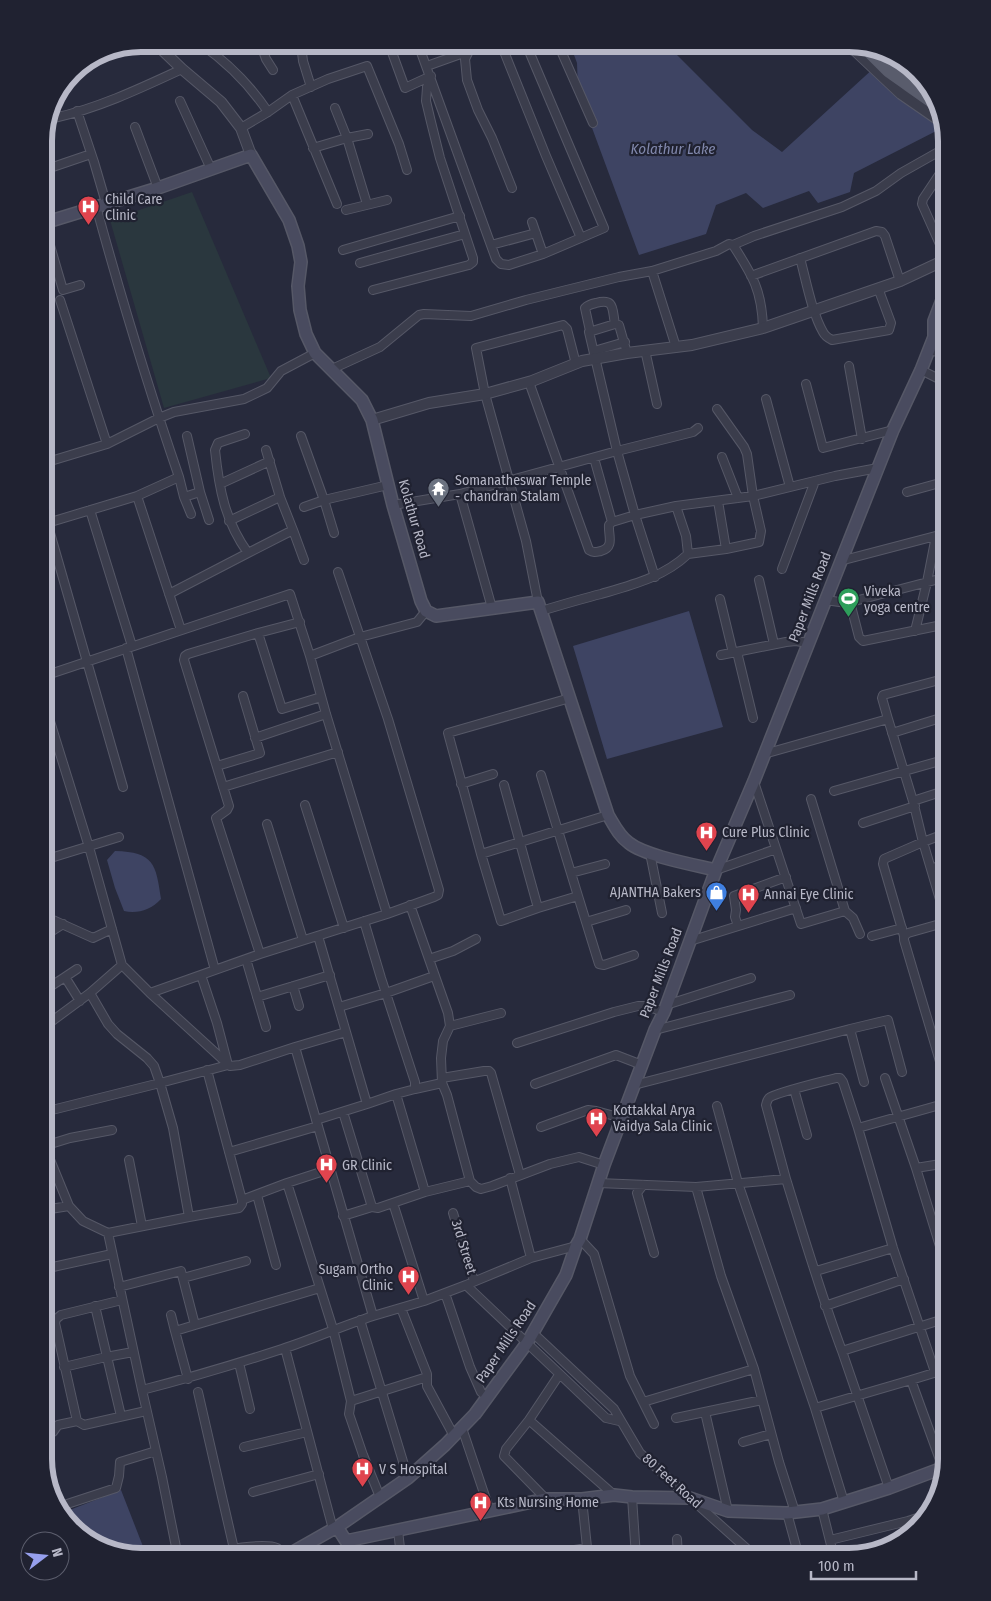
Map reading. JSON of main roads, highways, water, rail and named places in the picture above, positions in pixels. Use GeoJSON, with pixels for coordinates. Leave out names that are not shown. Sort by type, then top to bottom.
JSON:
{"type":"FeatureCollection","features":[{"type":"Feature","properties":{"kind":"main road"},"geometry":{"type":"LineString","coordinates":[[872,56],[888,71],[928,100]]}},
{"type":"Feature","properties":{"kind":"main road"},"geometry":{"type":"LineString","coordinates":[[893,64],[918,84]]}},
{"type":"Feature","properties":{"kind":"main road","name":"Kolathur Road"},"geometry":{"type":"LineString","coordinates":[[53,221],[158,188],[251,155],[289,220],[298,246],[300,310],[306,334],[315,353],[362,400],[372,420],[393,505],[421,601],[426,611],[436,616],[492,608],[540,607],[608,815],[620,835],[630,845],[650,853],[716,870]]}},
{"type":"Feature","properties":{"kind":"main road"},"geometry":{"type":"LineString","coordinates":[[934,338],[934,321],[938,311]]}},
{"type":"Feature","properties":{"kind":"main road","name":"Paper Mills Road"},"geometry":{"type":"LineString","coordinates":[[299,1548],[335,1528],[408,1478],[458,1432],[475,1414],[530,1338],[566,1275],[604,1165],[716,870],[754,781],[893,430],[938,332]]}},
{"type":"Feature","properties":{"kind":"main road"},"geometry":{"type":"LineString","coordinates":[[335,1528],[346,1541],[546,1498],[582,1499],[614,1495],[690,1498],[728,1511],[791,1513],[822,1509],[938,1471]]}},
{"type":"Feature","properties":{"kind":"water","name":"Kolathur Lake"},"geometry":{"type":"Polygon","coordinates":[[[573,53],[675,53],[752,130],[782,152],[875,67],[932,110],[938,130],[854,173],[850,192],[818,203],[809,191],[763,208],[746,193],[716,205],[706,234],[639,255],[578,90],[577,63],[573,53]]]}},
{"type":"Feature","properties":{"kind":"water"},"geometry":{"type":"Polygon","coordinates":[[[689,611],[723,727],[607,759],[573,646],[689,611]]]}},
{"type":"Feature","properties":{"kind":"water"},"geometry":{"type":"Polygon","coordinates":[[[115,851],[138,854],[151,862],[155,869],[161,899],[153,906],[134,912],[124,911],[107,860],[115,851]]]}},
{"type":"Feature","properties":{"kind":"water"},"geometry":{"type":"Polygon","coordinates":[[[121,1490],[144,1548],[124,1547],[102,1539],[83,1527],[68,1511],[121,1490]]]}},
{"type":"Feature","properties":{"kind":"place","name":"Child Care Clinic"},"geometry":{"type":"Point","coordinates":[89,226]}},
{"type":"Feature","properties":{"kind":"place","name":"Somanatheswar Temple - chandran Stalam"},"geometry":{"type":"Point","coordinates":[439,507]}},
{"type":"Feature","properties":{"kind":"place","name":"Viveka yoga centre"},"geometry":{"type":"Point","coordinates":[848,618]}},
{"type":"Feature","properties":{"kind":"place","name":"Cure Plus Clinic"},"geometry":{"type":"Point","coordinates":[706,851]}},
{"type":"Feature","properties":{"kind":"place","name":"AJANTHA Bakers"},"geometry":{"type":"Point","coordinates":[717,911]}},
{"type":"Feature","properties":{"kind":"place","name":"Annai Eye Clinic"},"geometry":{"type":"Point","coordinates":[748,913]}},
{"type":"Feature","properties":{"kind":"place","name":"Kottakkal Arya Vaidya Sala Clinic"},"geometry":{"type":"Point","coordinates":[597,1137]}},
{"type":"Feature","properties":{"kind":"place","name":"GR Clinic"},"geometry":{"type":"Point","coordinates":[326,1184]}},
{"type":"Feature","properties":{"kind":"place","name":"Sugam Ortho Clinic"},"geometry":{"type":"Point","coordinates":[409,1296]}},
{"type":"Feature","properties":{"kind":"place","name":"V S Hospital"},"geometry":{"type":"Point","coordinates":[363,1488]}},
{"type":"Feature","properties":{"kind":"place","name":"Kts Nursing Home"},"geometry":{"type":"Point","coordinates":[481,1521]}}]}
